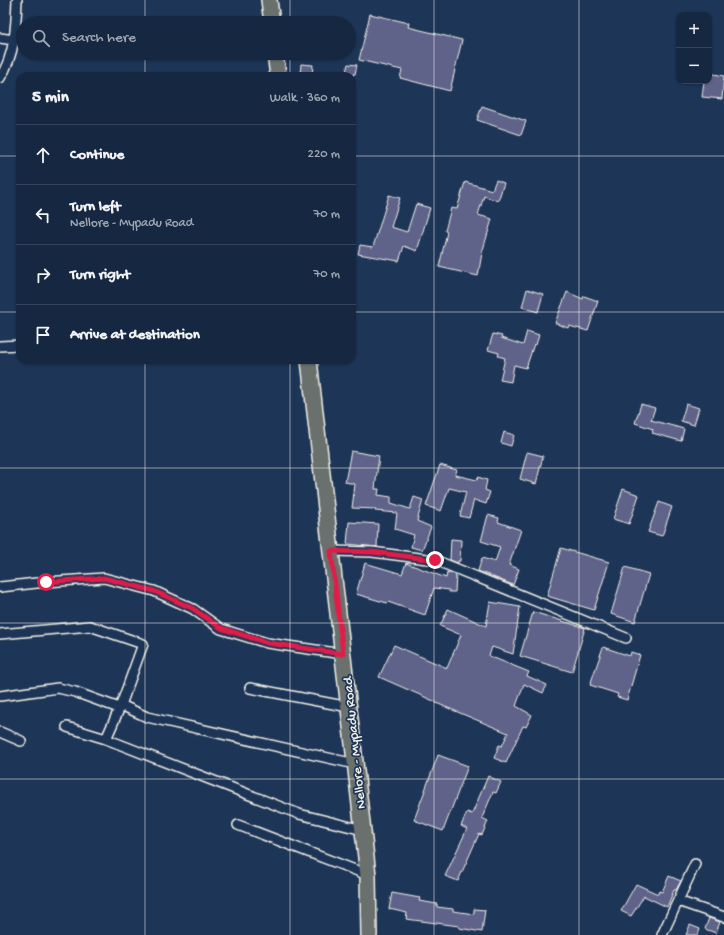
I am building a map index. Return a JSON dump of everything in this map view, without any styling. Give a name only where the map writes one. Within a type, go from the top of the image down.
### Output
[{"type":"main road","points":[[269,0],[271,16]]},
{"type":"main road","points":[[276,60],[277,72]]},
{"type":"main road","name":"Nellore - Mypadu Road","points":[[309,364],[368,874],[369,935]]},
{"type":"street","points":[[16,16],[17,0]]},
{"type":"street","points":[[0,78],[12,51],[16,26]]},
{"type":"street","points":[[0,38],[14,40]]},
{"type":"street","points":[[0,346],[16,345]]},
{"type":"street","points":[[331,551],[372,552],[435,560],[626,638]]},
{"type":"street","points":[[0,587],[104,578],[154,591],[192,608],[221,628],[268,643],[343,654]]},
{"type":"street","points":[[0,634],[90,626],[142,644],[120,706],[106,739]]},
{"type":"street","points":[[0,696],[58,688],[120,706],[148,717],[355,764]]},
{"type":"street","points":[[250,688],[349,707]]},
{"type":"street","points":[[67,726],[106,739],[299,814],[362,830]]},
{"type":"street","points":[[0,732],[21,741]]},
{"type":"street","points":[[238,825],[368,874]]},
{"type":"street","points":[[662,935],[695,864]]},
{"type":"street","points":[[678,901],[724,917]]},
{"type":"building","points":[[370,14],[409,23],[408,27],[462,40],[450,91],[400,78],[402,70],[359,60]]},
{"type":"building","points":[[301,64],[313,65],[312,72],[300,72]]},
{"type":"building","points":[[348,64],[357,65],[355,72],[346,72]]},
{"type":"building","points":[[712,74],[724,76],[722,99],[702,97],[704,84],[712,84]]},
{"type":"building","points":[[482,106],[526,121],[521,135],[477,120]]},
{"type":"building","points":[[496,180],[504,183],[498,201],[484,196],[478,215],[492,219],[482,253],[478,276],[439,267],[447,232],[445,231],[451,208],[457,209],[465,182],[492,190]]},
{"type":"building","points":[[389,195],[400,198],[391,227],[407,232],[416,204],[430,208],[417,251],[404,246],[399,261],[358,254],[360,245],[373,247]]},
{"type":"building","points":[[527,289],[543,294],[538,312],[522,307]]},
{"type":"building","points":[[567,292],[583,299],[584,296],[598,301],[588,331],[569,326],[568,328],[555,323]]},
{"type":"building","points":[[527,331],[539,335],[536,345],[534,344],[526,368],[514,365],[511,382],[500,380],[505,358],[498,356],[499,353],[488,350],[493,334],[502,336],[501,338],[523,345]]},
{"type":"building","points":[[641,404],[655,408],[651,420],[684,429],[681,441],[652,433],[653,429],[635,423]]},
{"type":"building","points":[[686,404],[699,408],[694,425],[681,421]]},
{"type":"building","points":[[504,432],[514,435],[511,446],[501,443]]},
{"type":"building","points":[[351,451],[379,456],[375,489],[379,489],[378,495],[391,497],[391,503],[410,509],[414,497],[423,500],[417,521],[431,527],[422,550],[411,547],[414,535],[395,529],[397,513],[375,511],[375,509],[352,508],[355,484],[345,482]]},
{"type":"building","points":[[527,452],[543,456],[536,484],[520,479]]},
{"type":"building","points":[[440,465],[457,470],[455,475],[477,480],[478,477],[487,480],[485,490],[490,492],[486,504],[474,500],[469,518],[460,516],[466,492],[449,488],[441,511],[426,506]]},
{"type":"building","points":[[623,489],[639,495],[629,524],[613,519]]},
{"type":"building","points":[[659,502],[672,507],[662,536],[648,532]]},
{"type":"building","points":[[488,515],[499,518],[498,522],[521,530],[509,565],[519,569],[513,585],[478,571],[482,558],[495,562],[500,547],[481,541]]},
{"type":"building","points":[[349,522],[378,524],[377,547],[347,544]]},
{"type":"building","points":[[451,539],[461,540],[460,561],[458,561],[458,563],[450,560]]},
{"type":"building","points":[[561,548],[609,562],[594,610],[547,596]]},
{"type":"building","points":[[365,563],[402,574],[406,563],[446,578],[447,573],[449,574],[449,572],[456,575],[455,592],[434,588],[425,615],[388,602],[387,603],[356,594]]},
{"type":"building","points":[[625,567],[649,574],[635,622],[611,614]]},
{"type":"building","points":[[490,602],[520,607],[513,654],[492,647],[489,656],[529,672],[527,676],[547,685],[543,693],[524,684],[516,706],[532,715],[526,727],[523,726],[506,763],[494,758],[499,745],[502,746],[508,733],[379,677],[394,645],[447,668],[461,635],[440,626],[448,609],[486,626]]},
{"type":"building","points":[[533,612],[585,628],[572,672],[520,656]]},
{"type":"building","points":[[603,647],[630,656],[631,652],[640,655],[627,700],[617,697],[618,694],[590,685]]},
{"type":"building","points":[[438,755],[468,766],[443,831],[414,820]]},
{"type":"building","points":[[488,776],[501,782],[496,793],[493,792],[482,818],[488,821],[482,835],[479,834],[458,881],[445,876],[467,829],[461,826],[467,812],[472,814]]},
{"type":"building","points":[[669,876],[681,881],[676,890],[674,890],[667,907],[644,896],[631,916],[621,911],[636,884],[658,894],[659,891],[662,892]]},
{"type":"building","points":[[392,893],[420,898],[419,901],[437,904],[437,907],[453,909],[453,911],[474,914],[474,909],[485,910],[482,932],[459,928],[459,926],[406,919],[407,913],[389,909]]},
{"type":"building","points":[[709,918],[720,922],[716,933],[705,929]]},
{"type":"building","points":[[690,925],[700,929],[698,935],[686,935]]},
{"type":"route","points":[[46,582],[104,578],[154,591],[192,608],[221,628],[268,643],[343,654],[331,551],[372,552],[435,560]]}]
